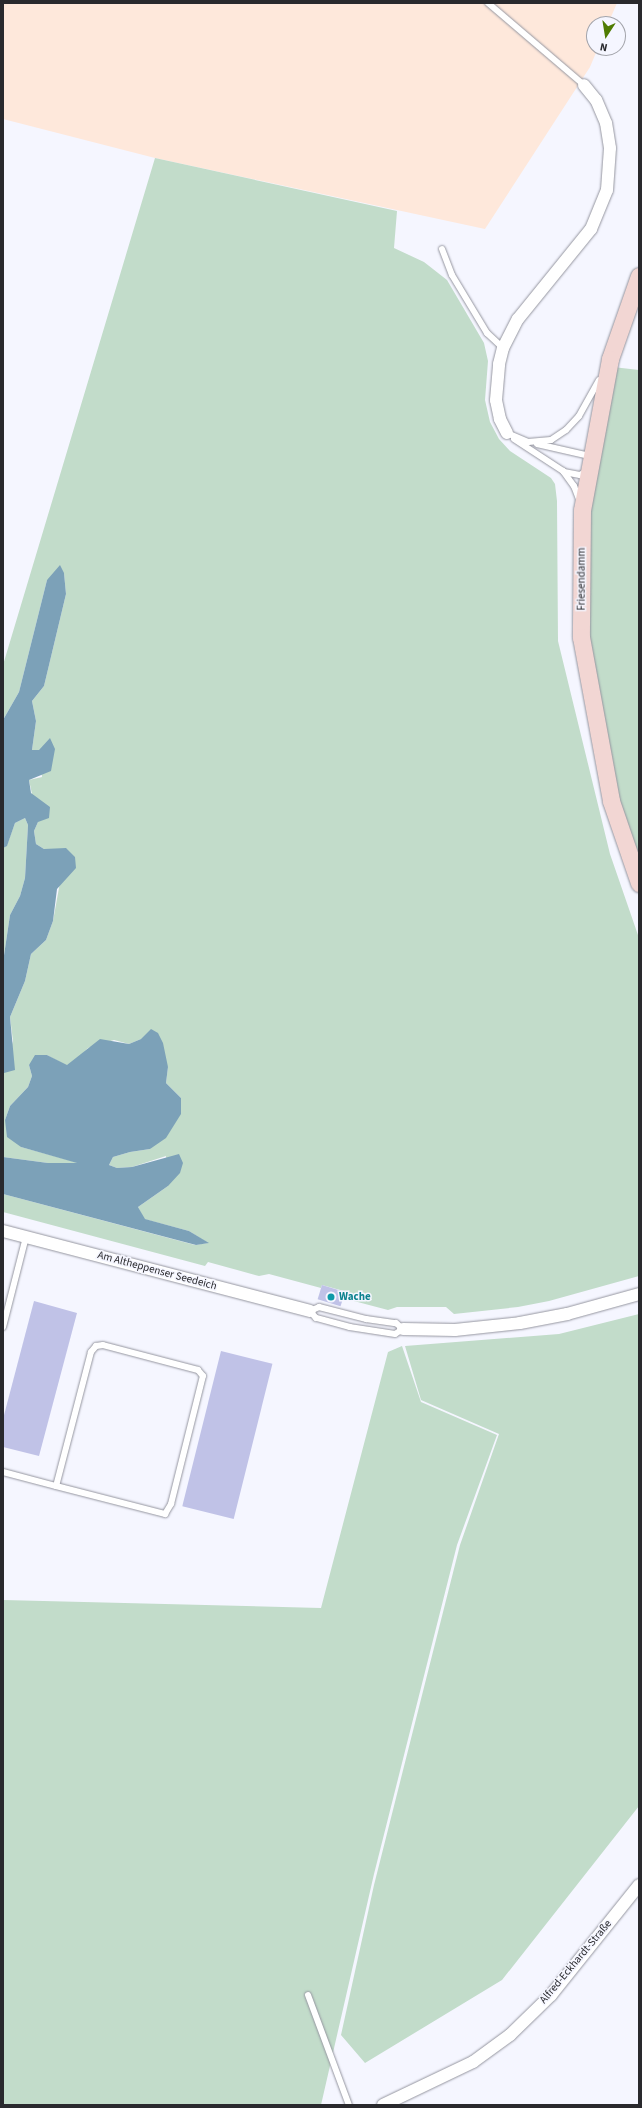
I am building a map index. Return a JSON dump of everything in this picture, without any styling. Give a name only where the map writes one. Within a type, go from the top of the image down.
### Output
[{"type":"main road","name":"Friesendamm","points":[[639,276],[610,359],[582,510],[581,637],[611,801],[639,883]]},
{"type":"street","points":[[508,433],[500,419],[496,400],[498,364],[503,348],[518,319],[591,229],[607,190],[610,148],[606,124],[596,100],[584,85]]},
{"type":"street","name":"Am Altheppenser Seedeich","points":[[3,1231],[310,1311]]},
{"type":"street","name":"Am Altheppenser Seedeich","points":[[403,1329],[438,1330],[520,1323],[567,1314],[639,1294]]},
{"type":"street","name":"Alfred-Eckhardt-Straße","points":[[383,2105],[473,2062],[510,2035],[551,1995],[639,1886]]},
{"type":"lane","points":[[488,3],[584,85]]},
{"type":"lane","points":[[442,249],[452,275],[487,333],[503,348]]},
{"type":"lane","points":[[528,442],[551,440],[566,430],[590,399],[610,359]]},
{"type":"lane","points":[[508,433],[528,442],[591,461],[580,475],[563,471],[526,449],[508,433]]},
{"type":"lane","points":[[563,471],[574,486],[582,510]]},
{"type":"lane","points":[[3,1327],[26,1238]]},
{"type":"lane","name":"Am Altheppenser Seedeich","points":[[319,1307],[366,1319],[396,1323],[403,1329],[395,1334],[357,1328],[316,1318],[310,1311],[319,1307]]},
{"type":"lane","points":[[3,1472],[56,1486],[164,1514],[171,1504],[203,1381],[198,1370],[103,1345],[96,1346],[91,1352],[56,1486]]},
{"type":"lane","points":[[308,1995],[349,2105]]},
{"type":"shaded area","points":[[3,3],[617,3],[611,16],[586,16],[586,56],[595,56],[590,67],[485,229],[155,158],[3,119]]},
{"type":"green space","points":[[155,158],[397,211],[394,248],[424,262],[447,280],[484,343],[488,361],[485,400],[490,422],[499,439],[510,451],[551,478],[555,484],[557,501],[558,641],[610,854],[639,938],[639,1276],[549,1301],[518,1307],[454,1314],[446,1307],[397,1307],[388,1310],[350,1300],[351,1293],[322,1285],[321,1288],[269,1274],[259,1276],[208,1262],[205,1266],[3,1212],[3,1194],[195,1245],[208,1243],[189,1231],[144,1219],[138,1207],[168,1186],[166,1156],[132,1167],[117,1168],[109,1165],[113,1157],[130,1152],[150,1149],[181,1098],[166,1083],[168,1067],[141,1039],[129,1044],[114,1040],[88,1048],[78,1059],[67,1066],[47,1055],[29,1065],[32,1076],[28,1087],[10,1106],[5,1120],[21,1147],[79,1163],[48,1163],[3,1157],[3,1073],[13,1041],[10,1017],[25,981],[31,954],[46,940],[53,921],[66,849],[44,849],[36,844],[34,831],[38,822],[29,780],[42,777],[39,750],[32,750],[36,721],[32,701],[44,686],[66,594],[64,573],[47,580],[19,692],[3,720],[3,665]]},
{"type":"green space","points":[[613,367],[639,370],[639,865],[618,800],[588,637],[588,510]]},
{"type":"green space","points":[[25,818],[28,825],[25,878],[20,896],[10,915],[3,962],[3,848],[7,845],[15,823]]},
{"type":"green space","points":[[639,1314],[639,1806],[502,1980],[365,2063],[341,2035],[374,1885],[460,1545],[499,1434],[421,1400],[405,1346],[559,1334]]},
{"type":"green space","points":[[402,1346],[421,1402],[497,1435],[457,1545],[374,1874],[321,2105],[3,2105],[3,1600],[321,1608],[388,1352]]},
{"type":"water","points":[[60,565],[64,573],[66,594],[44,686],[32,701],[36,721],[32,750],[39,750],[50,738],[55,749],[51,771],[29,780],[31,793],[50,807],[49,818],[38,822],[34,831],[36,844],[44,849],[66,848],[75,857],[76,868],[57,889],[53,921],[46,940],[31,954],[25,981],[10,1017],[15,1070],[4,1073],[3,962],[10,915],[20,896],[25,878],[28,825],[25,818],[15,823],[7,846],[3,848],[3,720],[19,692],[47,580]]},
{"type":"water","points":[[151,1029],[158,1033],[163,1043],[168,1067],[166,1083],[181,1098],[181,1114],[166,1138],[150,1149],[130,1152],[113,1157],[109,1165],[117,1168],[132,1167],[179,1154],[183,1163],[180,1173],[168,1186],[138,1207],[145,1219],[189,1231],[209,1243],[196,1245],[3,1194],[3,1157],[48,1163],[77,1163],[21,1147],[7,1137],[5,1120],[10,1106],[28,1087],[32,1076],[29,1065],[35,1055],[47,1055],[67,1065],[100,1039],[129,1044],[141,1039]]},
{"type":"building","name":"Wache","points":[[322,1285],[345,1292],[341,1306],[318,1299]]},
{"type":"building","points":[[34,1301],[77,1313],[39,1456],[3,1447],[3,1419]]},
{"type":"building","points":[[221,1351],[272,1364],[234,1519],[182,1506]]},
{"type":"place","name":"Wache","points":[[331,1297]]}]
